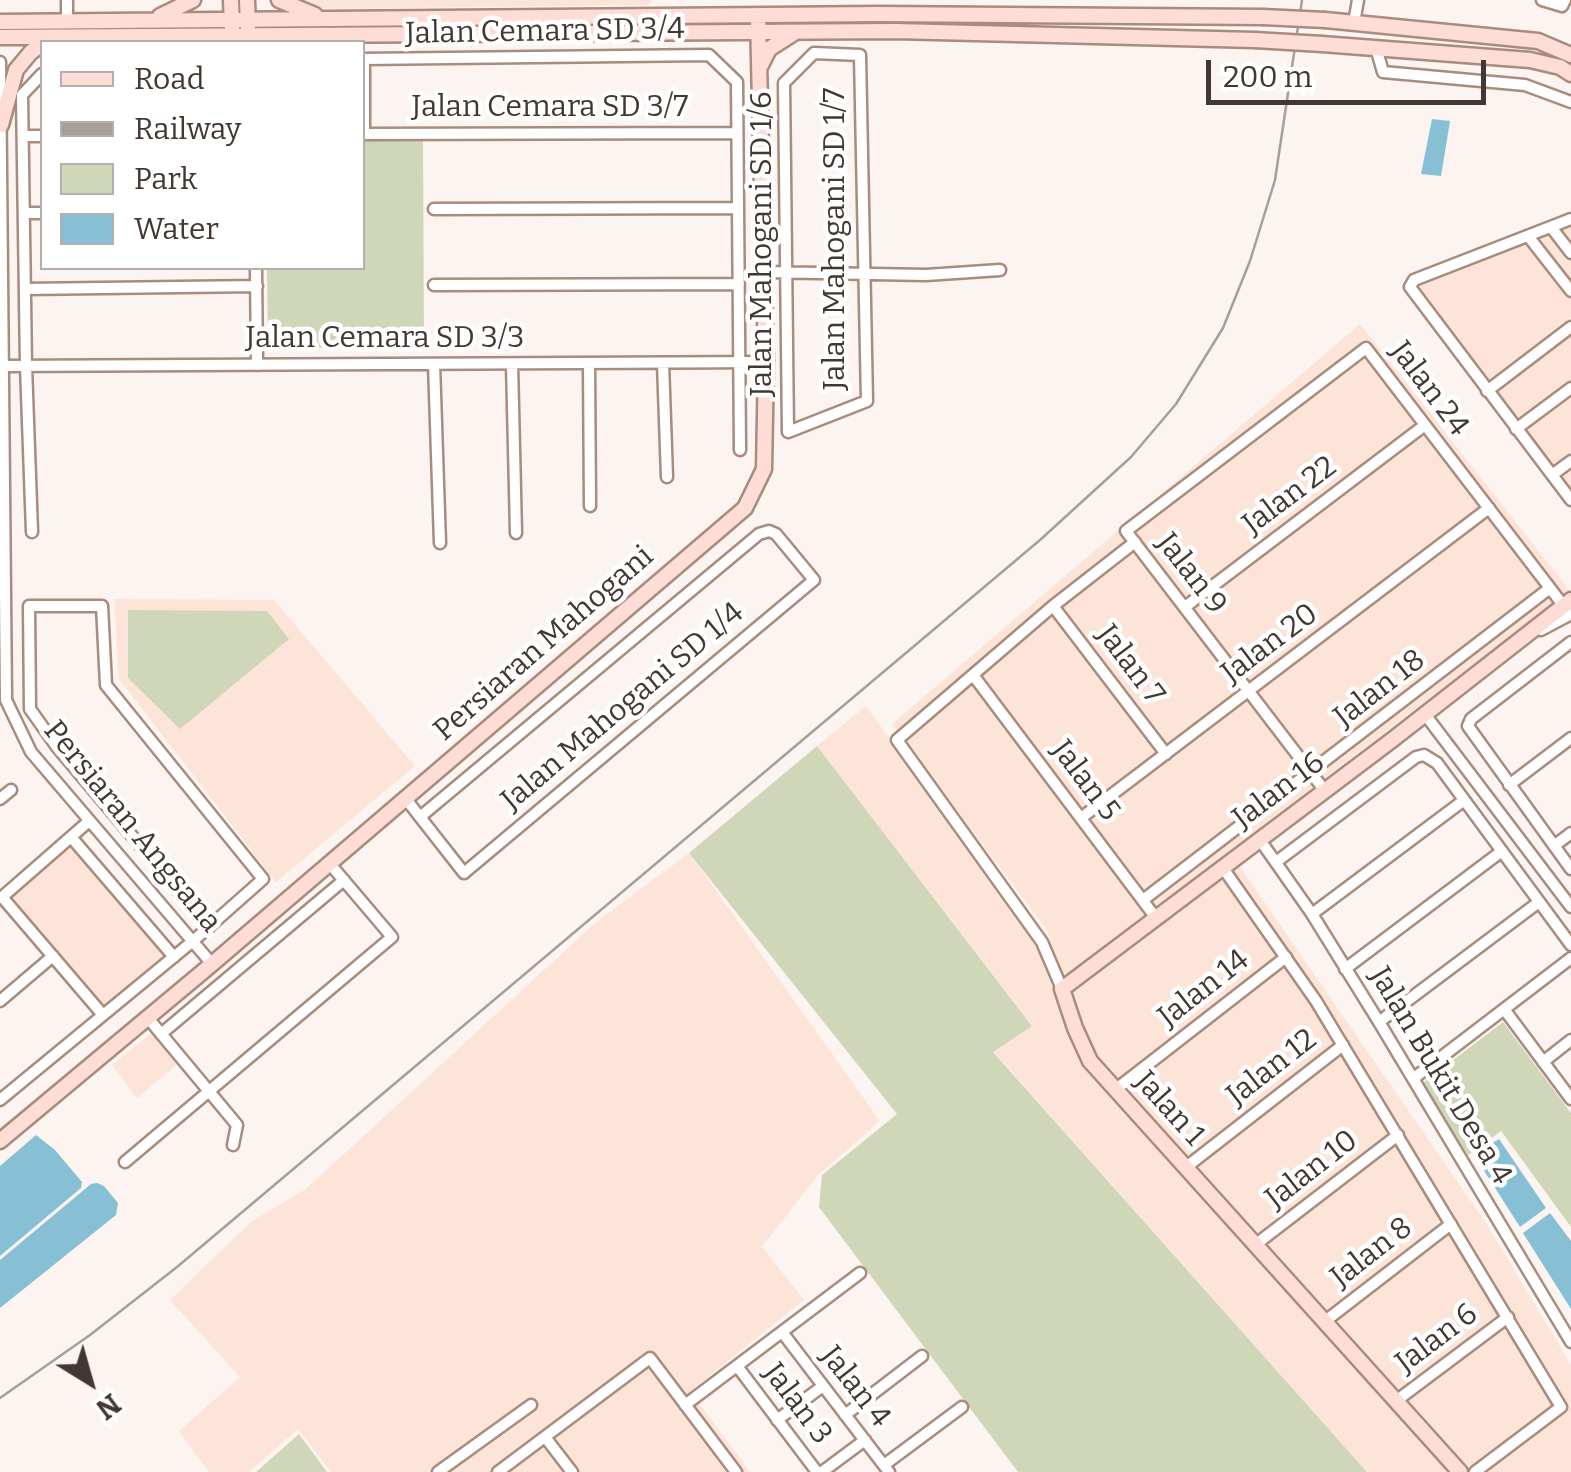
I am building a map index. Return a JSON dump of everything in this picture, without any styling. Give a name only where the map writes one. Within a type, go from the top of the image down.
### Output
[{"type":"main road","points":[[146,21],[175,12],[193,0]]},
{"type":"main road","points":[[231,0],[240,28]]},
{"type":"main road","points":[[240,28],[247,0]]},
{"type":"main road","points":[[279,0],[333,20]]},
{"type":"main road","points":[[60,40],[333,20],[878,14],[1262,17],[1571,45]]},
{"type":"main road","name":"Persiaran Mahogani","points":[[0,1141],[746,508],[764,469],[759,362],[764,272],[758,17]]},
{"type":"main road","points":[[0,22],[146,21],[240,28],[728,34],[895,31],[1255,40],[1530,60],[1560,67],[1571,74]]},
{"type":"main road","points":[[728,34],[738,38],[760,68],[770,50],[794,33]]},
{"type":"main road","points":[[0,38],[40,41]]},
{"type":"main road","points":[[1538,41],[1571,55]]},
{"type":"main road","points":[[0,124],[12,77],[40,45]]},
{"type":"main road","name":"Jalan 16","points":[[1062,989],[1568,606]]},
{"type":"main road","name":"Jalan 1","points":[[1062,989],[1084,1050],[1115,1090],[1460,1472]]},
{"type":"street","points":[[66,0],[67,22]]},
{"type":"street","points":[[1354,23],[1358,0]]},
{"type":"street","points":[[1542,0],[1562,6],[1564,0]]},
{"type":"street","points":[[1376,48],[1383,72],[1525,85],[1571,102]]},
{"type":"street","name":"Jalan Mahogani SD 1/6","points":[[788,432],[784,83],[814,53],[860,55]]},
{"type":"street","name":"Jalan Cemara SD 3/4","points":[[365,59],[709,55],[736,82],[740,450]]},
{"type":"street","name":"Jalan Mahogani SD 1/7","points":[[788,432],[867,400],[860,55]]},
{"type":"street","name":"Persiaran Angsana","points":[[0,62],[3,702],[31,752],[212,964]]},
{"type":"street","points":[[32,532],[21,366],[25,289],[22,95],[40,76]]},
{"type":"street","name":"Jalan Cemara SD 3/7","points":[[365,134],[737,132]]},
{"type":"street","points":[[23,136],[40,136]]},
{"type":"street","points":[[434,209],[738,208]]},
{"type":"street","points":[[24,213],[40,213]]},
{"type":"street","points":[[1571,219],[1414,280],[1410,287],[1571,500]]},
{"type":"street","points":[[1551,227],[1571,253]]},
{"type":"street","points":[[1528,236],[1571,291]]},
{"type":"street","points":[[256,270],[257,365]]},
{"type":"street","points":[[764,272],[926,275],[1000,270]]},
{"type":"street","points":[[434,286],[739,284]]},
{"type":"street","points":[[25,289],[256,286]]},
{"type":"street","points":[[1487,391],[1571,327]]},
{"type":"street","name":"Jalan 24","points":[[1126,531],[1366,348],[1550,588],[1568,606]]},
{"type":"street","name":"Jalan Cemara SD 3/3","points":[[3,366],[759,362]]},
{"type":"street","points":[[588,363],[590,506]]},
{"type":"street","points":[[664,363],[667,477]]},
{"type":"street","points":[[434,364],[440,543]]},
{"type":"street","points":[[512,364],[516,533]]},
{"type":"street","points":[[1516,429],[1571,388]]},
{"type":"street","name":"Jalan 22","points":[[1185,607],[1425,425]]},
{"type":"street","points":[[1552,475],[1571,461]]},
{"type":"street","name":"Jalan 20","points":[[1081,818],[1488,508]]},
{"type":"street","name":"Jalan 9","points":[[1126,531],[1325,791]]},
{"type":"street","name":"Jalan Mahogani SD 1/4","points":[[759,534],[776,534],[814,580],[464,873],[420,817],[759,534]]},
{"type":"street","points":[[973,675],[1134,542]]},
{"type":"street","name":"Jalan 18","points":[[1143,900],[1550,588]]},
{"type":"street","points":[[0,1100],[174,957],[263,879],[106,686],[102,606],[30,606],[30,709],[56,747],[208,927]]},
{"type":"street","name":"Jalan 7","points":[[1054,606],[1166,754]]},
{"type":"street","points":[[1571,642],[1471,719],[1468,726],[1571,869]]},
{"type":"street","name":"Jalan 1","points":[[973,675],[897,740],[1042,942],[1062,989]]},
{"type":"street","name":"Jalan 5","points":[[973,675],[1156,918]]},
{"type":"street","points":[[1424,713],[1571,907]]},
{"type":"street","points":[[1509,785],[1571,738]]},
{"type":"street","points":[[1276,862],[1416,757],[1424,755],[1436,763],[1571,946]]},
{"type":"street","points":[[0,799],[11,790]]},
{"type":"street","points":[[406,799],[420,817]]},
{"type":"street","points":[[1312,914],[1463,800]]},
{"type":"street","points":[[88,822],[1,898],[103,1015]]},
{"type":"street","points":[[1554,846],[1571,833]]},
{"type":"street","points":[[71,837],[174,957]]},
{"type":"street","name":"Jalan Bukit Desa 4","points":[[1260,840],[1312,914],[1414,1078],[1571,1342]]},
{"type":"street","points":[[1345,969],[1502,851]]},
{"type":"street","points":[[124,1162],[392,938],[330,864]]},
{"type":"street","name":"Jalan 14","points":[[1115,1090],[1286,956],[1223,868]]},
{"type":"street","points":[[161,1034],[344,880]]},
{"type":"street","points":[[1379,1022],[1540,902]]},
{"type":"street","points":[[0,1001],[53,956]]},
{"type":"street","points":[[1286,956],[1561,1407],[1475,1472]]},
{"type":"street","points":[[1414,1078],[1571,958]]},
{"type":"street","points":[[1504,1009],[1571,1099]]},
{"type":"street","points":[[148,1018],[238,1125],[233,1145]]},
{"type":"street","points":[[1543,1062],[1571,1040]]},
{"type":"street","name":"Jalan 12","points":[[1185,1168],[1343,1045]]},
{"type":"street","name":"Jalan 10","points":[[1255,1246],[1398,1135]]},
{"type":"street","name":"Jalan 8","points":[[1324,1322],[1451,1224]]},
{"type":"street","points":[[686,1407],[860,1272]]},
{"type":"street","name":"Jalan 6","points":[[1396,1402],[1508,1317]]},
{"type":"street","name":"Jalan 4","points":[[782,1332],[886,1468]]},
{"type":"street","points":[[845,1415],[922,1356]]},
{"type":"street","points":[[498,1472],[650,1358],[729,1470]]},
{"type":"street","name":"Jalan 3","points":[[737,1366],[819,1472]]},
{"type":"street","points":[[777,1420],[823,1386]]},
{"type":"street","points":[[438,1472],[531,1404]]},
{"type":"street","points":[[886,1468],[962,1407]]},
{"type":"street","points":[[545,1437],[572,1472]]},
{"type":"street","points":[[819,1472],[865,1440]]},
{"type":"shaded area","points":[[301,0],[652,0],[648,5],[311,9]]},
{"type":"shaded area","points":[[1571,226],[1571,496],[1413,286]]},
{"type":"shaded area","points":[[1360,324],[1570,591],[1229,851],[1486,1223],[1571,1365],[1571,1472],[1469,1472],[1086,1045],[1047,930],[892,724]]},
{"type":"shaded area","points":[[114,599],[274,600],[415,766],[276,882],[119,679]]},
{"type":"shaded area","points":[[866,706],[1034,940],[1079,1059],[1448,1472],[1367,1472],[993,1051],[1032,1025],[817,746]]},
{"type":"shaded area","points":[[71,831],[178,958],[102,1021],[0,897]]},
{"type":"shaded area","points":[[689,853],[880,1121],[817,1176],[762,1247],[804,1300],[690,1391],[750,1472],[331,1472],[298,1429],[249,1472],[209,1472],[179,1431],[240,1377],[170,1300],[251,1222],[306,1189],[595,923]]},
{"type":"shaded area","points":[[154,1031],[180,1062],[137,1098],[112,1065]]},
{"type":"green space","points":[[423,138],[424,347],[268,348],[267,270],[365,270],[365,139]]},
{"type":"green space","points":[[128,610],[267,611],[289,639],[180,729],[128,678]]},
{"type":"green space","points":[[817,746],[1032,1026],[993,1052],[1367,1472],[1018,1472],[819,1207],[822,1175],[897,1114],[689,853]]},
{"type":"green space","points":[[1503,1022],[1571,1113],[1571,1227],[1501,1131],[1468,1155],[1423,1083]]},
{"type":"green space","points":[[299,1434],[327,1472],[256,1472]]},
{"type":"water","points":[[1432,119],[1450,121],[1441,176],[1421,174]]},
{"type":"water","points":[[36,1135],[55,1150],[82,1182],[81,1188],[0,1256],[0,1166]]},
{"type":"water","points":[[1499,1139],[1546,1208],[1520,1227],[1474,1155]]},
{"type":"water","points":[[97,1183],[118,1203],[116,1215],[0,1308],[0,1260]]},
{"type":"water","points":[[1550,1213],[1571,1241],[1571,1309],[1523,1233]]},
{"type":"railway","points":[[0,1398],[177,1267],[1040,540],[1131,457],[1176,404],[1223,328],[1250,261],[1275,180],[1302,0]]}]
